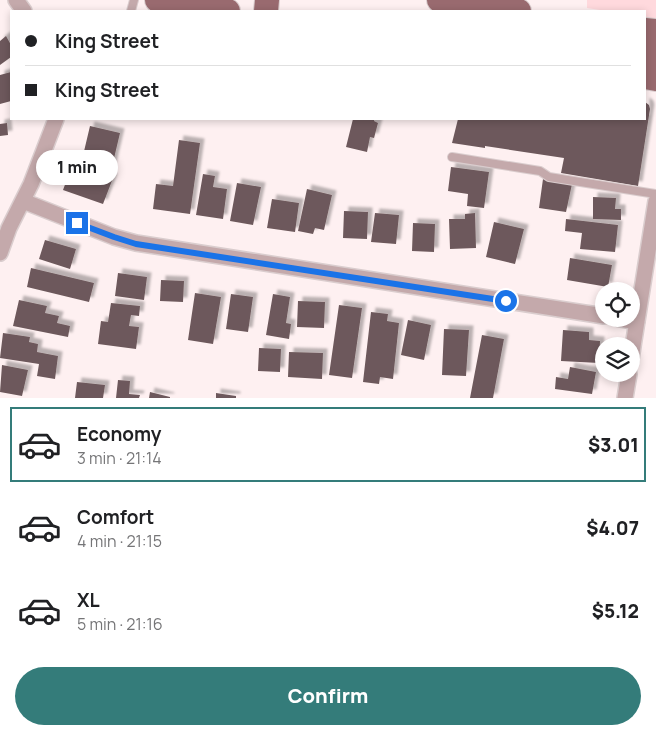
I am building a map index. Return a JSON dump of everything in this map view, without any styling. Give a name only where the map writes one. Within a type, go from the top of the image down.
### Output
[{"type":"main road","points":[[157,0],[222,10]]},
{"type":"main road","points":[[439,0],[514,10]]},
{"type":"street","points":[[0,253],[8,228],[23,201],[56,120]]},
{"type":"street","points":[[23,201],[136,244],[595,315]]},
{"type":"street","points":[[640,303],[656,201]]},
{"type":"street","points":[[625,398],[628,382]]},
{"type":"lane","points":[[452,157],[540,171],[549,177],[656,194]]},
{"type":"shaded area","points":[[587,0],[656,0],[656,19],[646,17],[646,10],[600,10],[587,8]]},
{"type":"building","points":[[6,36],[10,43],[10,58],[0,65],[0,41]]},
{"type":"building","points":[[10,72],[10,101],[0,104],[0,75]]},
{"type":"building","points":[[646,103],[650,109],[638,186],[561,173],[564,158],[452,143],[458,120],[646,120]]},
{"type":"building","points":[[353,120],[374,120],[378,123],[374,138],[370,137],[367,152],[346,147]]},
{"type":"building","points":[[7,123],[8,135],[0,136],[0,124]]},
{"type":"building","points":[[90,126],[120,133],[111,171],[81,164]]},
{"type":"building","points":[[179,140],[200,143],[190,214],[153,209],[156,184],[173,186]]},
{"type":"building","points":[[73,163],[113,178],[103,204],[63,190]]},
{"type":"building","points":[[451,167],[489,172],[484,208],[467,206],[468,194],[448,191]]},
{"type":"building","points":[[203,174],[215,176],[213,187],[227,189],[223,219],[196,215]]},
{"type":"building","points":[[543,179],[572,184],[566,212],[539,208]]},
{"type":"building","points":[[237,183],[261,187],[253,225],[230,221]]},
{"type":"building","points":[[307,189],[332,195],[324,230],[315,228],[313,234],[298,231]]},
{"type":"building","points":[[593,197],[616,198],[615,209],[621,209],[621,220],[593,219]]},
{"type":"building","points":[[272,199],[299,203],[295,232],[267,228]]},
{"type":"building","points":[[344,211],[368,212],[367,239],[343,238]]},
{"type":"building","points":[[375,213],[399,215],[396,244],[371,242]]},
{"type":"building","points":[[475,213],[476,248],[450,249],[449,219],[465,219],[465,214]]},
{"type":"building","points":[[566,219],[618,225],[615,252],[580,249],[582,233],[565,231]]},
{"type":"building","points":[[494,222],[524,229],[515,264],[486,257]]},
{"type":"building","points":[[413,223],[435,224],[434,252],[412,251]]},
{"type":"building","points":[[45,240],[76,249],[70,269],[39,259]]},
{"type":"building","points":[[570,258],[612,265],[609,282],[595,282],[595,285],[567,280]]},
{"type":"building","points":[[31,268],[94,283],[89,302],[27,287]]},
{"type":"building","points":[[118,273],[147,277],[144,300],[115,296]]},
{"type":"building","points":[[161,280],[184,281],[183,302],[160,301]]},
{"type":"building","points":[[195,293],[221,297],[213,344],[188,340]]},
{"type":"building","points":[[231,294],[253,297],[248,332],[226,329]]},
{"type":"building","points":[[273,294],[290,297],[286,323],[291,324],[289,339],[266,335]]},
{"type":"building","points":[[19,300],[47,306],[45,313],[59,316],[57,323],[70,326],[68,337],[13,326]]},
{"type":"building","points":[[298,301],[325,302],[324,328],[297,327]]},
{"type":"building","points":[[111,303],[140,306],[139,316],[131,315],[129,326],[139,327],[136,349],[98,344],[101,321],[108,322]]},
{"type":"building","points":[[339,305],[362,308],[352,378],[329,375]]},
{"type":"building","points":[[371,312],[388,314],[387,321],[399,323],[393,379],[380,377],[379,384],[363,382]]},
{"type":"building","points":[[408,320],[431,325],[424,360],[401,355]]},
{"type":"building","points":[[444,329],[469,330],[466,376],[442,375]]},
{"type":"building","points":[[563,330],[589,332],[589,340],[595,341],[595,363],[561,361]]},
{"type":"building","points":[[3,333],[30,337],[29,342],[38,344],[37,352],[58,356],[55,379],[37,376],[39,364],[0,358]]},
{"type":"building","points":[[482,335],[504,339],[493,398],[470,398]]},
{"type":"building","points":[[259,348],[281,349],[280,372],[258,371]]},
{"type":"building","points":[[289,352],[323,353],[322,379],[288,377]]},
{"type":"building","points":[[2,365],[28,370],[22,396],[0,392]]},
{"type":"building","points":[[570,367],[595,372],[592,394],[555,389],[556,377],[568,379]]},
{"type":"building","points":[[118,380],[130,381],[129,394],[140,395],[139,398],[116,398]]},
{"type":"building","points":[[77,382],[105,385],[103,398],[75,398]]},
{"type":"building","points":[[150,392],[170,397],[170,398],[149,398]]},
{"type":"building","points":[[216,393],[236,396],[236,398],[216,398]]},
{"type":"route","points":[[77,223],[136,244],[506,301]]}]
